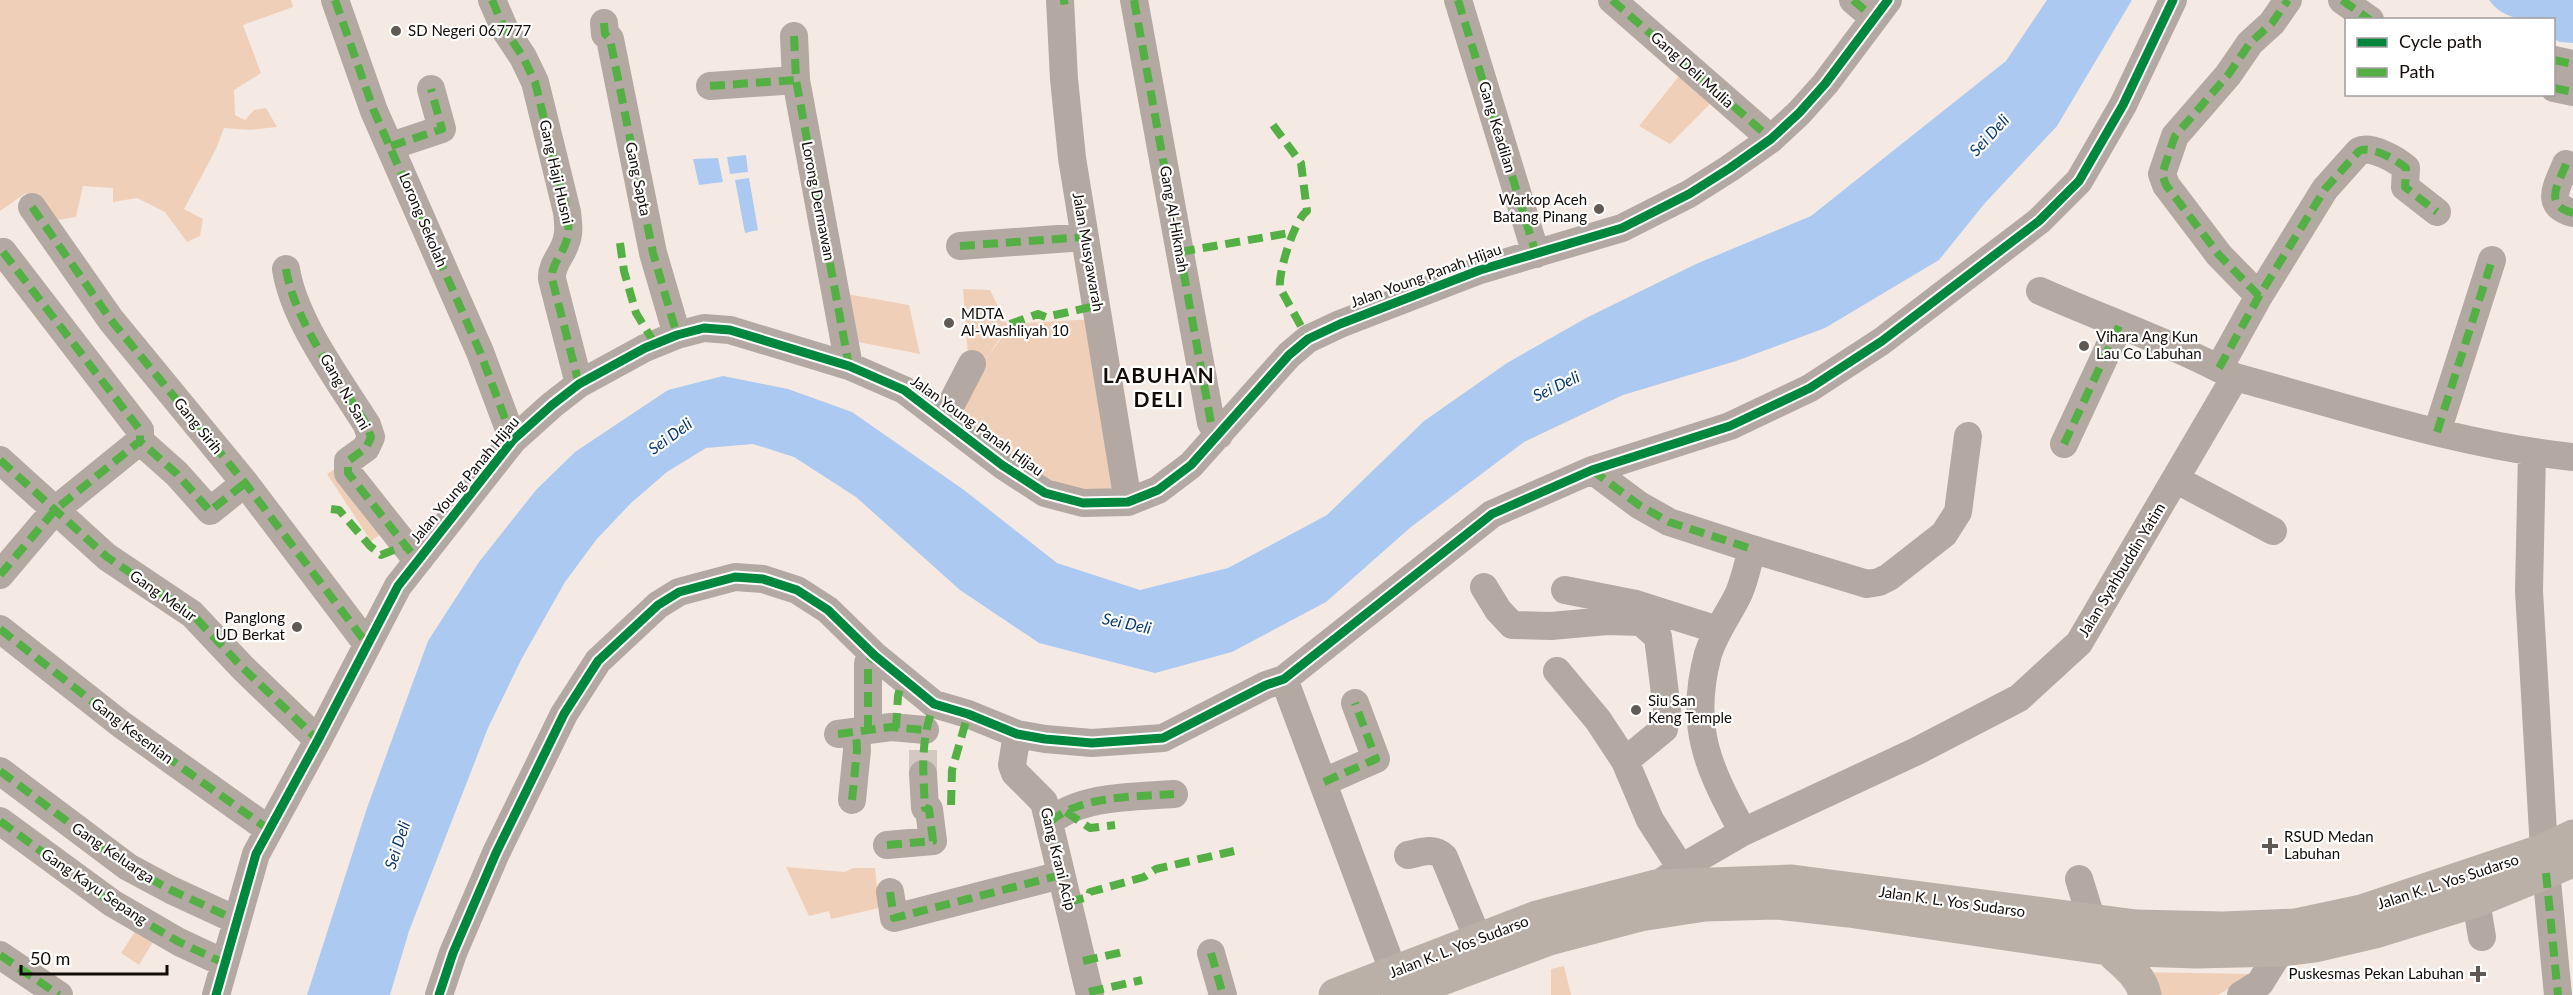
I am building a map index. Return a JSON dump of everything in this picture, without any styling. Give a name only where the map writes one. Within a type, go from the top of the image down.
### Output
[{"type":"highway","name":"Jalan K. L. Yos Sudarso","points":[[2289,938],[2315,946],[2375,932],[2476,901],[2554,861],[2573,836]]},
{"type":"highway","name":"Jalan K. L. Yos Sudarso","points":[[1399,989],[1478,939],[1537,917],[1669,877],[1792,881],[2196,952],[2289,938],[2362,910],[2554,861]]},
{"type":"highway","name":"Jalan K. L. Yos Sudarso","points":[[1335,995],[1399,989],[1549,939],[1640,915],[1705,905],[1776,903],[1908,919],[2100,935]]},
{"type":"highway","points":[[2100,935],[2129,968],[2144,989],[2145,995]]},
{"type":"street","name":"Lorong Sekolah","points":[[335,0],[374,111],[480,352],[513,440]]},
{"type":"street","name":"Gang Haji Husni","points":[[492,0],[505,30],[523,57],[535,82],[567,212],[569,231],[566,244],[551,271],[579,384]]},
{"type":"street","points":[[1060,0],[1068,0]]},
{"type":"street","name":"Jalan Musyawarah","points":[[1060,0],[1068,119],[1128,502]]},
{"type":"street","name":"Gang Al-Hikmah","points":[[1134,0],[1211,423],[1219,435]]},
{"type":"street","name":"Gang Keadilan","points":[[1458,0],[1536,254]]},
{"type":"street","name":"Gang Deli Mulia","points":[[1612,0],[1771,139]]},
{"type":"street","points":[[926,740],[968,714],[1017,734],[1092,743],[1163,738],[1266,685],[1284,680],[1492,514],[1592,470],[1730,426],[1810,388],[1882,341],[2038,221],[2079,181],[2124,105],[2173,0]]},
{"type":"street","points":[[2259,296],[2219,255],[2166,185],[2162,174],[2175,136],[2228,75],[2250,44],[2272,23],[2288,0]]},
{"type":"street","points":[[2342,0],[2367,18]]},
{"type":"street","name":"Jalan Young Panah Hijau","points":[[216,995],[256,854],[398,586],[513,440],[579,384],[645,348],[677,334],[704,328],[730,330],[849,366],[904,390],[1002,465],[1045,493],[1083,503],[1128,502],[1158,490],[1175,478],[1219,435],[1289,356],[1308,339],[1340,324],[1449,282],[1622,228],[1689,194],[1771,139],[1799,113],[1825,84],[1872,6]]},
{"type":"street","name":"Gang Sapta","points":[[604,23],[605,34],[610,39],[653,253],[677,334]]},
{"type":"street","name":"Lorong Dermawan","points":[[794,36],[796,80],[849,366]]},
{"type":"street","points":[[2555,60],[2573,64]]},
{"type":"street","points":[[711,86],[796,80]]},
{"type":"street","points":[[2555,88],[2573,92]]},
{"type":"street","points":[[391,146],[442,129],[431,89]]},
{"type":"street","name":"Jalan Syahbuddin Yatim","points":[[1669,877],[1743,832],[1917,751],[2019,698],[2079,643],[2176,480],[2227,372],[2259,296],[2325,189],[2365,148],[2406,168],[2405,188],[2437,212]]},
{"type":"street","points":[[2566,164],[2554,193],[2556,204],[2561,210],[2573,213]]},
{"type":"street","name":"Gang Sirih","points":[[32,207],[111,320],[245,483],[367,644]]},
{"type":"street","points":[[960,246],[1085,237]]},
{"type":"street","points":[[3,252],[140,430],[140,441],[177,474],[210,511],[245,483]]},
{"type":"street","points":[[2437,432],[2492,260]]},
{"type":"street","name":"Gang N. Sani","points":[[286,269],[289,290],[298,311],[367,425],[371,437],[366,448],[348,461],[348,473],[417,560]]},
{"type":"street","points":[[2040,291],[2119,326],[2157,338],[2227,372],[2437,432],[2532,453],[2573,457]]},
{"type":"street","points":[[2064,444],[2119,326]]},
{"type":"street","points":[[943,420],[972,363]]},
{"type":"street","points":[[1592,470],[1639,505],[1669,522],[1867,584],[1889,577],[1944,534],[1958,512],[1968,436]]},
{"type":"street","points":[[0,575],[55,510],[140,441]]},
{"type":"street","points":[[2532,453],[2529,591],[2554,861],[2558,995]]},
{"type":"street","name":"Gang Melur","points":[[0,460],[107,557],[192,614],[243,668],[318,740]]},
{"type":"street","points":[[2176,480],[2273,531]]},
{"type":"street","points":[[1743,832],[1716,781],[1703,748],[1699,721],[1708,654],[1739,592],[1752,549]]},
{"type":"street","points":[[439,995],[453,953],[496,854],[564,714],[598,661],[658,605],[679,592],[735,577],[763,579],[797,590],[828,610],[874,655],[926,740],[925,808],[929,809],[933,841],[887,845]]},
{"type":"street","points":[[1484,587],[1498,610],[1512,625],[1551,626],[1607,621],[1641,622],[1658,637],[1666,700],[1664,729],[1625,761]]},
{"type":"street","points":[[1565,590],[1636,604],[1718,630]]},
{"type":"street","name":"Gang Kesenian","points":[[0,629],[123,725],[268,829]]},
{"type":"street","points":[[852,800],[857,750],[854,732],[868,663],[874,655]]},
{"type":"street","points":[[1557,671],[1598,720],[1625,761],[1650,820],[1669,877],[1640,915]]},
{"type":"street","points":[[1284,680],[1324,782],[1399,989]]},
{"type":"street","points":[[1324,782],[1376,759],[1356,703]]},
{"type":"street","points":[[854,732],[891,727],[926,740]]},
{"type":"street","name":"Gang Krani Acip","points":[[1017,734],[1012,765],[1016,773],[1044,802],[1089,995]]},
{"type":"street","name":"Gang Keluarga","points":[[0,771],[128,867],[236,920]]},
{"type":"street","points":[[1050,822],[1059,815],[1084,804],[1174,794]]},
{"type":"street","name":"Gang Kayu Sepang","points":[[0,821],[112,903],[179,942],[224,963]]},
{"type":"street","points":[[1408,855],[1430,850],[1438,851],[1444,857],[1478,939]]},
{"type":"street","points":[[890,892],[894,918],[1062,875]]},
{"type":"street","points":[[2079,879],[2100,935]]},
{"type":"street","points":[[2476,901],[2482,937]]},
{"type":"street","points":[[2241,995],[2260,983],[2289,938]]},
{"type":"street","points":[[1211,953],[1223,995]]},
{"type":"street","points":[[0,955],[59,995]]},
{"type":"shaded area","points":[[0,0],[291,0],[293,7],[243,25],[261,73],[234,90],[235,115],[245,120],[254,110],[266,108],[277,127],[250,130],[224,128],[216,149],[184,209],[203,219],[200,236],[187,242],[165,212],[137,198],[113,202],[113,188],[83,186],[76,217],[46,222],[26,193],[0,211]]},
{"type":"shaded area","points":[[1683,71],[1716,98],[1670,144],[1639,126]]},
{"type":"shaded area","points":[[963,289],[990,290],[1008,326],[985,361],[1009,327],[1025,323],[1095,319],[1121,492],[1090,492],[1044,481],[953,416],[968,356]]},
{"type":"shaded area","points":[[847,294],[909,305],[920,354],[853,341]]},
{"type":"shaded area","points":[[338,467],[385,531],[371,541],[327,474]]},
{"type":"shaded area","points":[[786,867],[845,872],[853,868],[875,868],[879,908],[831,919],[829,911],[809,916]]},
{"type":"shaded area","points":[[138,927],[153,942],[139,965],[121,953]]},
{"type":"shaded area","points":[[1564,966],[1571,995],[1551,995],[1551,969]]},
{"type":"shaded area","points":[[2141,972],[2253,974],[2218,995],[2152,995]]},
{"type":"water","name":"Sei Deli","points":[[2047,0],[2132,0],[2057,126],[1985,203],[1939,260],[1825,328],[1736,361],[1623,395],[1524,442],[1411,527],[1326,602],[1232,652],[1155,673],[1039,643],[960,590],[856,497],[794,457],[753,444],[706,448],[667,472],[631,503],[596,540],[565,582],[522,658],[488,728],[409,931],[390,995],[307,995],[367,808],[428,641],[479,562],[536,490],[575,452],[668,390],[723,376],[788,389],[852,412],[964,490],[1057,563],[1140,590],[1228,568],[1327,515],[1424,421],[1507,363],[1588,317],[1696,264],[1811,216],[2006,61]]},
{"type":"water","points":[[2489,0],[2573,0],[2573,43],[2555,40],[2555,18],[2518,18],[2495,7]]},
{"type":"water","points":[[746,155],[748,172],[730,174],[727,157]]},
{"type":"water","points":[[718,158],[723,182],[699,185],[693,159]]},
{"type":"water","points":[[749,178],[758,230],[745,233],[735,180]]},
{"type":"tunnel","points":[[923,750],[923,774]]},
{"type":"marked path","points":[[335,0],[374,111],[480,352],[513,440]]},
{"type":"marked path","points":[[492,0],[505,30],[523,57],[535,82],[567,212],[567,238],[553,269],[552,279],[579,384]]},
{"type":"marked path","points":[[1060,1],[1068,0]]},
{"type":"marked path","points":[[1134,0],[1211,423],[1219,435]]},
{"type":"marked path","points":[[1458,0],[1536,254]]},
{"type":"marked path","points":[[1612,0],[1771,139]]},
{"type":"marked path","points":[[1853,0],[1874,18]]},
{"type":"marked path","points":[[2259,296],[2219,255],[2166,185],[2162,174],[2175,136],[2228,75],[2250,43],[2272,23],[2288,0]]},
{"type":"marked path","points":[[2342,0],[2367,18]]},
{"type":"marked path","points":[[604,23],[605,34],[610,39],[653,253],[677,335]]},
{"type":"marked path","points":[[794,36],[796,80],[849,366]]},
{"type":"marked path","points":[[2555,60],[2573,64]]},
{"type":"marked path","points":[[710,86],[796,80]]},
{"type":"marked path","points":[[2555,88],[2573,92]]},
{"type":"marked path","points":[[391,146],[442,129],[431,89]]},
{"type":"marked path","points":[[1273,125],[1301,163],[1307,211],[1297,225],[1288,247],[1280,288],[1308,339]]},
{"type":"marked path","points":[[2219,368],[2259,296],[2325,189],[2359,151],[2377,152],[2406,168],[2405,187],[2437,212]]},
{"type":"marked path","points":[[2566,164],[2555,193],[2555,200],[2558,205],[2573,213]]},
{"type":"marked path","points":[[32,207],[111,320],[245,483],[367,644]]},
{"type":"marked path","points":[[1180,252],[1295,232]]},
{"type":"marked path","points":[[960,246],[1085,237]]},
{"type":"marked path","points":[[620,243],[624,271],[636,313],[655,344]]},
{"type":"marked path","points":[[3,252],[140,430],[140,441]]},
{"type":"marked path","points":[[2437,432],[2492,260]]},
{"type":"marked path","points":[[286,269],[298,309],[308,329],[331,370],[367,425],[371,437],[366,448],[348,461],[348,473],[417,560]]},
{"type":"marked path","points":[[1010,324],[1038,314],[1046,317],[1097,305]]},
{"type":"marked path","points":[[2064,444],[2119,326]]},
{"type":"marked path","points":[[0,575],[55,510],[140,441],[177,474],[210,511],[245,483]]},
{"type":"marked path","points":[[0,460],[107,557],[192,614],[243,668],[318,740]]},
{"type":"marked path","points":[[1592,470],[1639,505],[1669,522],[1752,549]]},
{"type":"marked path","points":[[331,509],[339,510],[370,546],[381,555],[404,546]]},
{"type":"marked path","points":[[0,629],[122,725],[268,829]]},
{"type":"marked path","points":[[868,730],[868,663],[874,655]]},
{"type":"marked path","points":[[896,728],[898,696],[902,680]]},
{"type":"marked path","points":[[1324,782],[1376,759],[1355,703]]},
{"type":"marked path","points":[[887,845],[933,841],[929,809],[925,808],[923,768],[926,731],[934,704]]},
{"type":"marked path","points":[[951,805],[952,770],[968,714]]},
{"type":"marked path","points":[[838,734],[891,727],[925,730]]},
{"type":"marked path","points":[[852,800],[857,750],[856,732]]},
{"type":"marked path","points":[[0,771],[128,867],[236,920]]},
{"type":"marked path","points":[[1050,822],[1063,813],[1092,802],[1174,794]]},
{"type":"marked path","points":[[1066,812],[1090,828],[1115,825]]},
{"type":"marked path","points":[[0,821],[112,903],[179,942],[224,963]]},
{"type":"marked path","points":[[1069,902],[1088,897],[1090,892],[1144,877],[1156,869],[1234,851]]},
{"type":"marked path","points":[[2546,873],[2558,995]]},
{"type":"marked path","points":[[890,892],[894,918],[1061,875]]},
{"type":"marked path","points":[[1083,961],[1123,952]]},
{"type":"marked path","points":[[1211,953],[1223,995]]},
{"type":"marked path","points":[[0,955],[59,995]]},
{"type":"marked path","points":[[1089,992],[1142,980]]},
{"type":"cycle path","points":[[216,995],[256,854],[398,586],[513,440],[579,384],[645,348],[677,335],[704,328],[730,330],[849,366],[904,390],[1002,465],[1045,493],[1083,503],[1128,502],[1158,490],[1191,465],[1289,355],[1308,339],[1340,324],[1480,270],[1622,228],[1689,194],[1730,168],[1771,139],[1799,113],[1825,84],[1888,0]]},
{"type":"cycle path","points":[[439,995],[453,953],[496,853],[564,714],[598,661],[658,605],[679,592],[735,577],[763,579],[797,590],[828,610],[874,655],[934,704],[968,714],[1017,734],[1092,743],[1163,738],[1266,685],[1284,679],[1492,514],[1592,470],[1730,426],[1810,388],[1882,341],[2039,221],[2079,181],[2123,105],[2173,0]]},
{"type":"place","name":"SD Negeri 067777","points":[[396,31]]},
{"type":"place","name":"Warkop Aceh Batang Pinang","points":[[1599,209]]},
{"type":"place","name":"MDTA Al-Washliyah 10","points":[[949,323]]},
{"type":"place","name":"Vihara Ang Kun Lau Co Labuhan","points":[[2084,346]]},
{"type":"place","name":"Panglong UD Berkat","points":[[297,627]]},
{"type":"place","name":"Siu San Keng Temple","points":[[1636,710]]},
{"type":"place","name":"RSUD Medan Labuhan","points":[[2270,846]]},
{"type":"place","name":"Puskesmas Pekan Labuhan","points":[[2478,974]]},
{"type":"district","name":"LABUHAN DELI","points":[[1159,388]]}]
